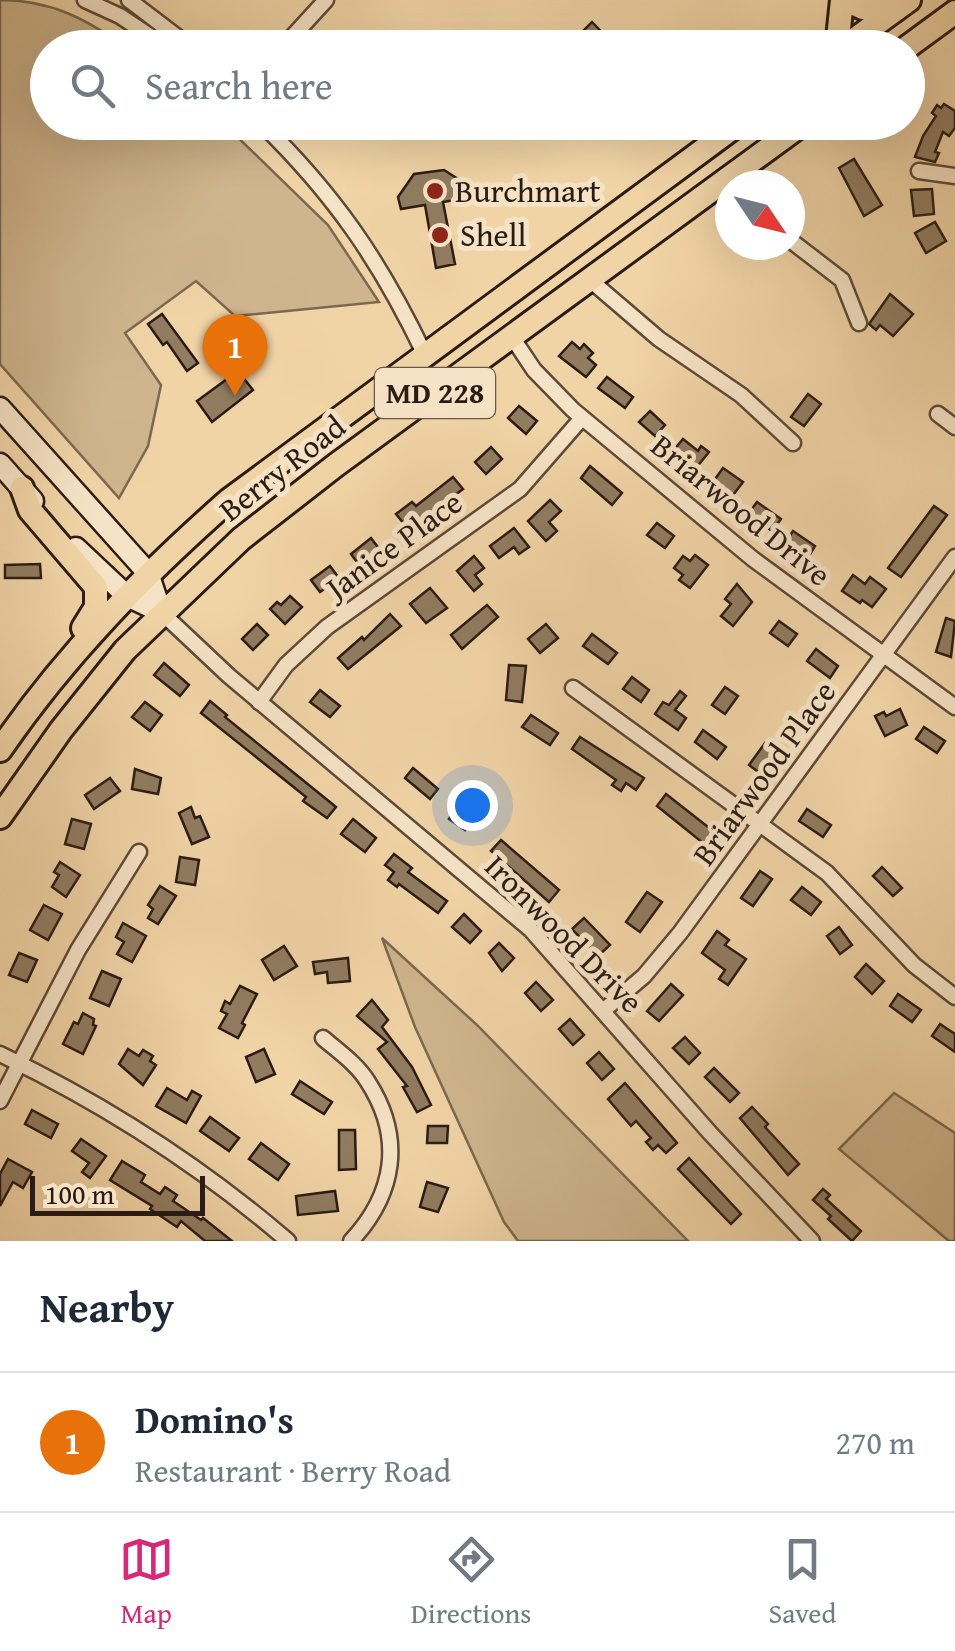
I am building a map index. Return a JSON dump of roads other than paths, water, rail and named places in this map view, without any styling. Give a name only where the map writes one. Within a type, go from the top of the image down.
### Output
[{"type":"highway","points":[[842,30],[844,0],[862,8],[902,5]]},
{"type":"highway","points":[[866,30],[902,5]]},
{"type":"highway","points":[[925,34],[955,12]]},
{"type":"highway","name":"Berry Road","points":[[0,750],[48,683],[148,573],[229,500],[716,140]]},
{"type":"highway","name":"Berry Road","points":[[749,170],[784,140]]},
{"type":"highway","points":[[512,338],[504,318],[512,302],[575,256],[653,187]]},
{"type":"highway","name":"Berry Road","points":[[0,817],[92,688],[161,612],[241,539],[590,280],[715,197]]},
{"type":"highway","points":[[22,488],[30,510],[93,580],[97,593],[92,616],[48,668],[48,683]]},
{"type":"main road","points":[[0,408],[148,573],[161,612]]},
{"type":"main road","points":[[0,464],[92,566],[127,596],[161,612]]},
{"type":"street","points":[[84,0],[141,30]]},
{"type":"street","points":[[128,0],[168,30]]},
{"type":"street","points":[[298,30],[326,0]]},
{"type":"street","points":[[278,140],[346,216],[426,354]]},
{"type":"street","points":[[919,171],[955,176]]},
{"type":"street","points":[[805,252],[842,280],[858,323]]},
{"type":"street","points":[[590,280],[659,339],[741,396],[793,443]]},
{"type":"street","name":"Briarwood Drive","points":[[512,338],[534,370],[582,418],[753,558],[955,707]]},
{"type":"street","points":[[938,414],[955,427]]},
{"type":"street","name":"Janice Place","points":[[260,702],[286,666],[327,627],[520,489],[582,418]]},
{"type":"street","name":"Briarwood Place","points":[[604,1010],[626,994],[660,958],[762,825],[955,557]]},
{"type":"street","name":"Ironwood Drive","points":[[161,612],[260,702],[488,892],[548,948],[710,1134],[812,1241]]},
{"type":"street","points":[[572,688],[835,880],[914,964],[955,997]]},
{"type":"street","points":[[0,1101],[87,934],[139,852]]},
{"type":"street","points":[[323,1038],[368,1082],[383,1110],[390,1142],[389,1174],[381,1200],[352,1241]]},
{"type":"street","points":[[0,1054],[211,1180],[288,1241]]},
{"type":"place","name":"Burchmart","points":[[435,191]]},
{"type":"place","name":"Shell","points":[[440,235]]},
{"type":"place","name":"Domino's","points":[[235,396]]}]
